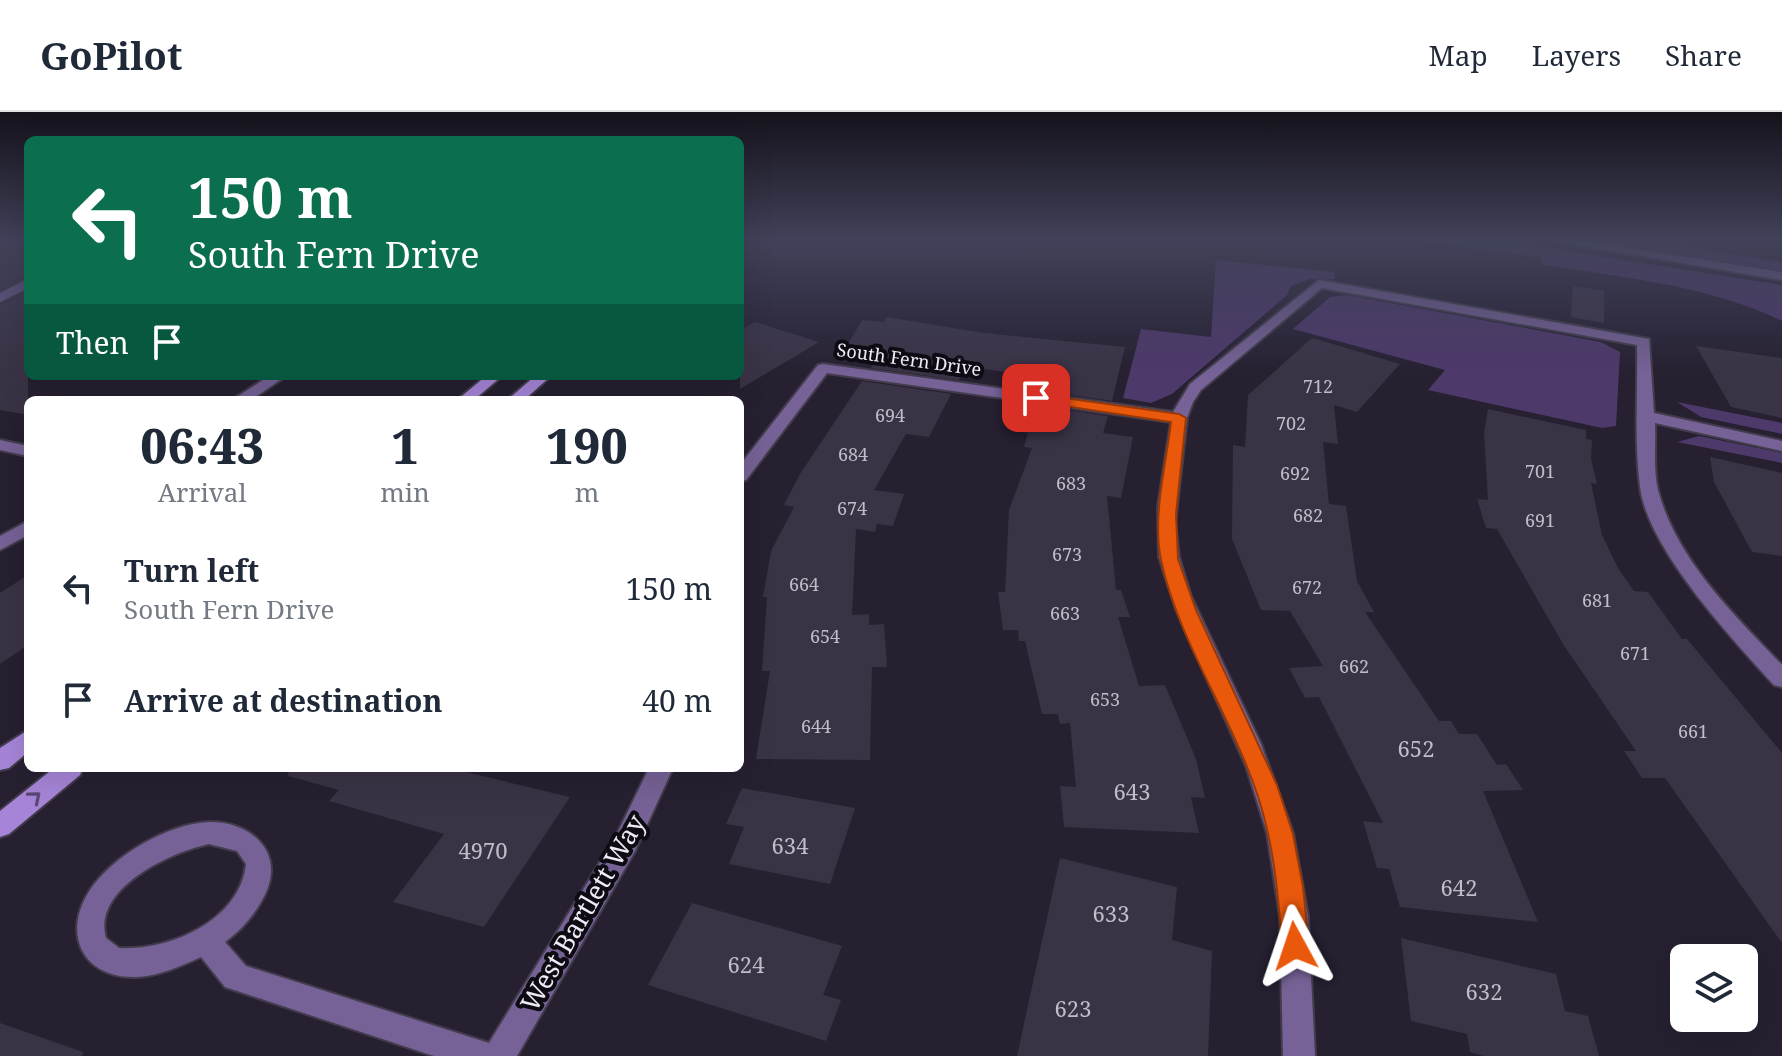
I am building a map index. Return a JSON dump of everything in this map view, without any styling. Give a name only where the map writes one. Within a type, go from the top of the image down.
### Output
[{"type":"main road","points":[[470,396],[490,380]]},
{"type":"main road","points":[[520,396],[539,380]]},
{"type":"main road","points":[[0,761],[24,742]]},
{"type":"main road","points":[[0,826],[66,772]]},
{"type":"street","points":[[1299,1056],[1291,887],[1281,834],[1266,785],[1186,610],[1169,559],[1168,514],[1179,418],[1185,402],[1195,387],[1319,284]]},
{"type":"street","points":[[1319,284],[1644,342],[1649,489],[1668,536],[1684,564],[1733,626],[1782,679]]},
{"type":"street","points":[[0,298],[24,285]]},
{"type":"street","name":"South Fern Drive","points":[[744,471],[823,368],[1179,418]]},
{"type":"street","points":[[246,396],[272,380]]},
{"type":"street","points":[[1646,416],[1782,446]]},
{"type":"street","points":[[0,445],[24,450]]},
{"type":"street","points":[[0,544],[24,529]]},
{"type":"street","name":"West Bartlett Way","points":[[499,1056],[626,843],[659,772]]},
{"type":"street","points":[[229,834],[245,840],[256,850],[260,866],[256,883],[246,902],[228,922],[205,940],[177,954],[147,962],[121,963],[101,956],[90,942],[89,924],[97,903],[113,881],[135,862],[185,837],[229,834]]},
{"type":"street","points":[[205,940],[236,977],[482,1056]]},
{"type":"shaded area","points":[[1214,284],[1296,284],[1172,394],[1151,403],[1123,398],[1141,329],[1211,337]]},
{"type":"shaded area","points":[[1660,284],[1782,285],[1782,321],[1725,299]]},
{"type":"shaded area","points":[[1347,295],[1601,342],[1620,352],[1616,426],[1602,428],[1428,390],[1445,370],[1293,329],[1330,297]]},
{"type":"shaded area","points":[[1677,402],[1782,423],[1782,434],[1701,417]]},
{"type":"shaded area","points":[[1699,436],[1782,453],[1782,463],[1677,442]]},
{"type":"building","points":[[1573,286],[1604,291],[1604,323],[1571,317]]},
{"type":"building","points":[[24,293],[24,380],[28,380],[28,396],[24,396],[24,414],[0,410],[0,305]]},
{"type":"building","points":[[887,317],[984,333],[1125,347],[1112,401],[1036,390],[1042,376],[965,367],[959,380],[871,368],[883,350],[847,346],[862,320],[884,322]]},
{"type":"building","points":[[755,322],[819,342],[740,389],[740,380],[744,380],[744,328]]},
{"type":"building","points":[[1312,338],[1400,364],[1357,412],[1334,405],[1338,444],[1323,442],[1329,504],[1346,506],[1357,581],[1374,612],[1365,612],[1439,721],[1451,721],[1459,734],[1477,734],[1497,765],[1506,764],[1523,790],[1483,791],[1538,922],[1400,907],[1389,869],[1377,868],[1363,821],[1383,823],[1319,697],[1305,698],[1289,668],[1323,666],[1290,611],[1261,610],[1232,539],[1233,445],[1245,447],[1248,395]]},
{"type":"building","points":[[1696,346],[1782,358],[1782,418],[1731,407]]},
{"type":"building","points":[[862,381],[951,394],[929,437],[906,434],[874,490],[904,494],[893,526],[877,524],[875,532],[856,529],[852,615],[869,614],[869,625],[884,624],[887,667],[872,667],[870,760],[756,759],[770,671],[762,671],[767,597],[763,597],[771,551],[794,507],[784,505],[800,474]]},
{"type":"building","points":[[1031,405],[1108,416],[1103,433],[1133,437],[1121,498],[1107,496],[1116,590],[1121,590],[1130,617],[1118,617],[1139,686],[1165,685],[1196,759],[1205,798],[1191,797],[1199,833],[1064,827],[1060,786],[1076,787],[1070,723],[1060,724],[1058,714],[1042,714],[1025,641],[1019,641],[1018,630],[1003,630],[998,592],[1005,592],[1009,510],[1032,448],[1024,447],[1028,433],[1020,432]]},
{"type":"building","points":[[1488,409],[1586,430],[1586,439],[1592,440],[1591,459],[1597,484],[1591,483],[1602,535],[1618,568],[1634,591],[1648,592],[1682,639],[1687,639],[1782,753],[1782,943],[1665,778],[1642,778],[1624,751],[1636,751],[1563,644],[1497,529],[1486,528],[1477,499],[1488,500],[1484,433]]},
{"type":"building","points":[[1710,457],[1782,473],[1782,556],[1752,552],[1714,482]]},
{"type":"building","points":[[24,578],[24,648],[0,664],[0,593]]},
{"type":"building","points":[[288,772],[466,772],[570,797],[484,927],[393,902],[444,834],[329,801],[339,790],[288,776]]},
{"type":"building","points":[[742,788],[855,808],[830,884],[729,864],[744,827],[726,824]]},
{"type":"building","points":[[1060,858],[1177,887],[1172,940],[1212,951],[1208,1056],[1017,1056]]},
{"type":"building","points":[[692,903],[842,946],[823,995],[841,1000],[826,1041],[648,985]]},
{"type":"building","points":[[1401,938],[1556,974],[1565,1011],[1588,1016],[1599,1056],[1484,1056],[1470,1052],[1467,1034],[1411,1021]]},
{"type":"building","points":[[0,1023],[83,1052],[82,1056],[0,1056]]},
{"type":"route","points":[[1036,398],[1179,418],[1168,514],[1169,559],[1186,610],[1266,785],[1281,834],[1291,887],[1295,946]]}]
